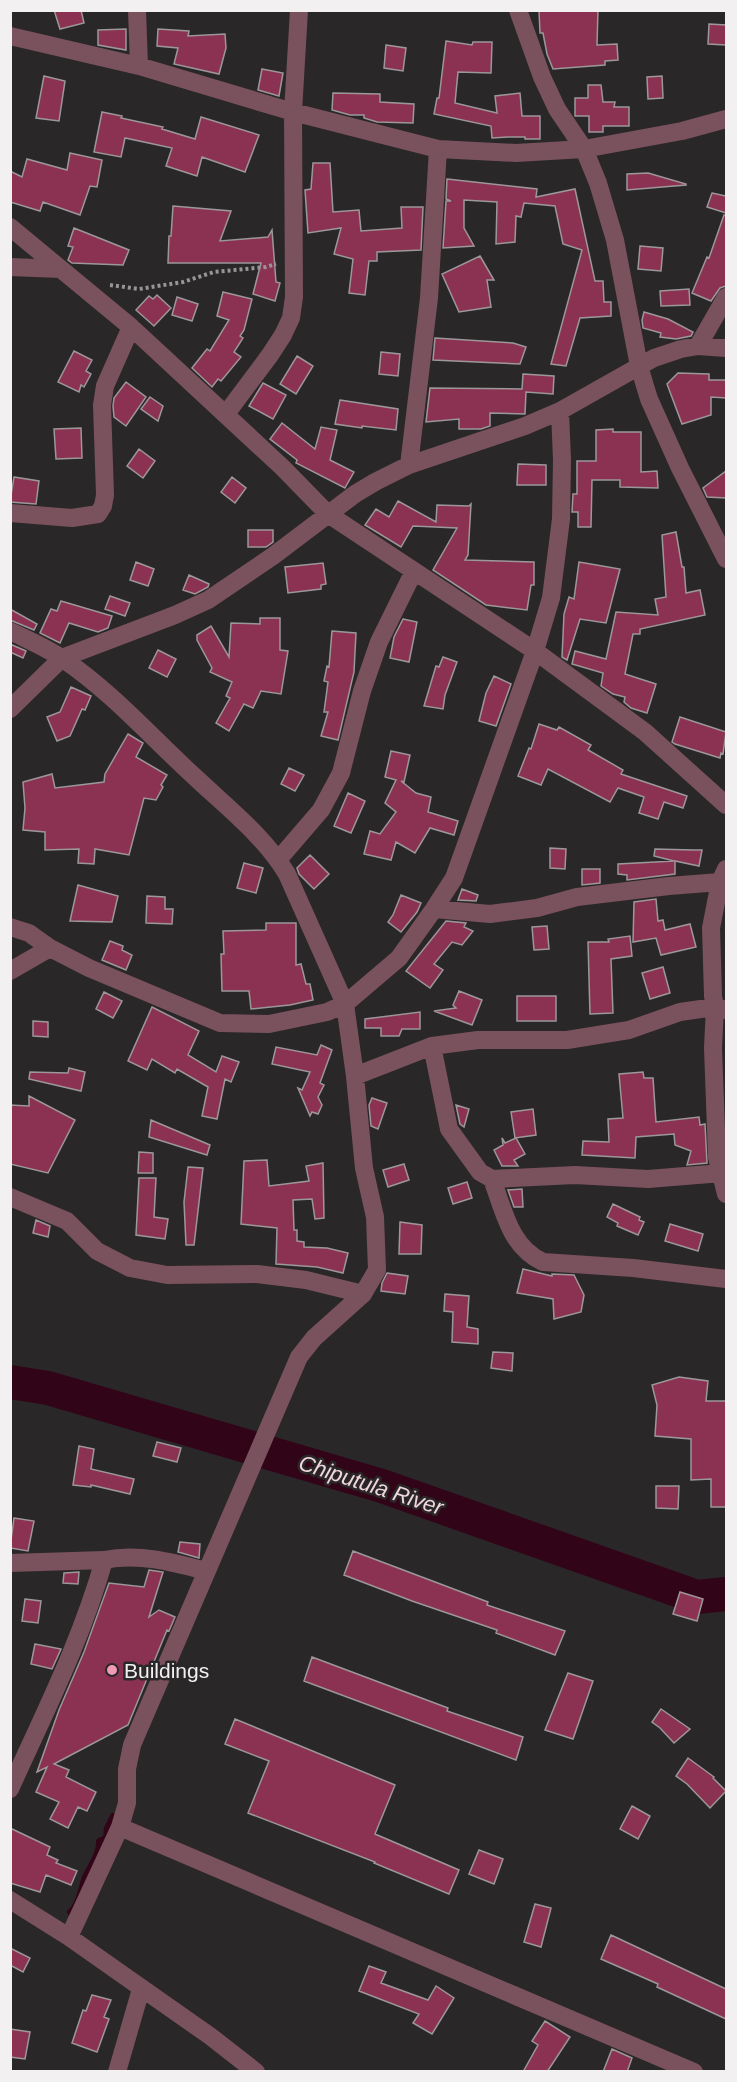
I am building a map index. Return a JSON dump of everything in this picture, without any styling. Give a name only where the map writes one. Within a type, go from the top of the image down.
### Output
[{"type":"street","points":[[137,10],[139,66]]},
{"type":"street","points":[[226,414],[270,355],[291,318],[294,297],[293,112],[298,10]]},
{"type":"street","points":[[518,10],[542,77],[557,109],[584,149],[598,183],[615,240],[639,366],[649,399],[680,468],[726,559]]},
{"type":"street","points":[[10,36],[139,66],[293,112],[438,149],[516,153],[584,149],[682,131],[726,119]]},
{"type":"street","points":[[409,465],[429,298],[438,149]]},
{"type":"street","points":[[10,227],[131,327],[226,414],[328,514],[536,651],[645,732],[726,805]]},
{"type":"street","points":[[10,267],[61,269]]},
{"type":"street","points":[[698,346],[726,297]]},
{"type":"street","points":[[10,513],[72,518],[98,514],[103,506],[105,495],[102,405],[105,386],[131,327]]},
{"type":"street","points":[[10,709],[62,658],[175,615],[207,600],[273,556],[375,482],[409,465],[525,426],[560,411],[639,366],[669,352],[698,346],[726,348]]},
{"type":"street","points":[[10,927],[29,933],[50,948],[89,969],[220,1023],[269,1024],[327,1012],[345,1004],[399,958],[454,878],[536,651],[551,598],[558,551],[562,485],[560,411]]},
{"type":"street","points":[[278,860],[321,810],[341,773],[362,691],[379,642],[414,571]]},
{"type":"street","points":[[10,631],[62,658],[124,707],[195,778],[243,821],[278,860],[287,874],[345,1004],[356,1076],[364,1168],[375,1217],[377,1270],[363,1294],[314,1338],[299,1357],[132,1745],[128,1769],[127,1803],[120,1827],[69,1937]]},
{"type":"street","points":[[434,909],[490,914],[537,908],[577,897],[669,886],[723,876],[711,928],[713,996],[721,1009],[713,1048],[717,1158],[726,1194]]},
{"type":"street","points":[[10,971],[50,948]]},
{"type":"street","points":[[356,1076],[432,1047],[478,1040],[567,1040],[629,1030],[680,1012],[721,1009]]},
{"type":"street","points":[[432,1047],[449,1130],[480,1172],[492,1179],[575,1175],[648,1179],[722,1173]]},
{"type":"street","points":[[492,1179],[512,1234],[531,1257],[543,1262],[633,1268],[726,1279]]},
{"type":"street","points":[[10,1197],[67,1221],[97,1251],[130,1268],[167,1275],[257,1274],[306,1280],[363,1294]]},
{"type":"street","points":[[10,1563],[104,1560],[123,1556],[154,1558],[206,1571]]},
{"type":"street","points":[[10,1788],[50,1701],[82,1623],[104,1560]]},
{"type":"street","points":[[120,1827],[694,2072]]},
{"type":"street","points":[[10,1900],[69,1937],[210,2036],[256,2072]]},
{"type":"street","points":[[117,2072],[141,1989]]},
{"type":"path","points":[[79,283],[138,289],[183,282],[214,272],[266,267],[294,259]]},
{"type":"building","points":[[54,10],[81,10],[84,23],[60,29]]},
{"type":"building","points":[[598,10],[597,45],[617,44],[618,60],[605,61],[605,65],[553,69],[543,33],[540,33],[539,11]]},
{"type":"building","points":[[709,24],[726,25],[726,45],[708,44]]},
{"type":"building","points":[[126,29],[126,50],[98,45],[98,30]]},
{"type":"building","points":[[158,29],[189,31],[188,36],[225,34],[226,48],[219,74],[174,64],[178,48],[157,46]]},
{"type":"building","points":[[446,41],[472,45],[473,42],[492,42],[491,73],[458,72],[455,103],[497,113],[495,96],[520,93],[522,116],[540,116],[540,139],[492,138],[491,126],[434,114],[437,98],[439,98]]},
{"type":"building","points":[[386,45],[406,48],[403,71],[384,68]]},
{"type":"building","points":[[262,69],[283,73],[279,96],[258,90]]},
{"type":"building","points":[[44,76],[65,81],[59,121],[36,118]]},
{"type":"building","points":[[662,76],[663,98],[648,99],[647,77]]},
{"type":"building","points":[[588,85],[601,85],[603,102],[615,102],[614,107],[629,107],[629,126],[603,126],[603,132],[589,132],[589,116],[575,116],[575,98],[588,98]]},
{"type":"building","points":[[333,93],[380,94],[380,102],[414,104],[413,123],[377,122],[364,118],[364,115],[350,115],[332,110]]},
{"type":"building","points":[[102,112],[163,127],[162,129],[195,139],[201,117],[259,135],[245,172],[202,157],[197,176],[166,166],[172,148],[125,138],[121,157],[94,152]]},
{"type":"building","points":[[70,153],[102,160],[97,187],[90,186],[80,215],[43,202],[40,211],[10,202],[10,171],[22,177],[27,159],[67,170]]},
{"type":"building","points":[[313,163],[330,163],[333,212],[359,210],[361,231],[402,228],[401,207],[423,207],[421,250],[377,252],[377,261],[369,261],[365,295],[349,293],[353,259],[334,254],[341,228],[308,233],[305,190],[311,189]]},
{"type":"building","points":[[648,173],[686,185],[627,190],[627,174]]},
{"type":"building","points":[[447,179],[537,189],[536,197],[575,189],[595,281],[603,281],[604,302],[611,302],[611,316],[580,318],[566,366],[551,364],[582,250],[563,244],[555,206],[524,203],[521,217],[516,216],[515,242],[496,244],[497,202],[464,200],[464,228],[474,246],[443,248],[446,201],[451,201],[446,199]]},
{"type":"building","points":[[712,193],[726,196],[726,213],[707,207]]},
{"type":"building","points":[[173,206],[231,211],[220,241],[268,237],[272,230],[276,282],[280,283],[275,301],[253,294],[261,263],[168,263]]},
{"type":"building","points":[[724,215],[726,216],[726,286],[720,288],[711,301],[692,293],[707,257],[709,258]]},
{"type":"building","points":[[74,228],[129,250],[123,265],[72,263],[68,260],[73,247],[68,246]]},
{"type":"building","points":[[640,246],[663,248],[661,271],[638,269]]},
{"type":"building","points":[[480,256],[494,280],[487,280],[491,307],[459,312],[442,274]]},
{"type":"building","points":[[689,289],[690,305],[661,306],[660,291]]},
{"type":"building","points":[[223,292],[252,299],[244,330],[240,336],[243,338],[234,352],[241,357],[221,381],[218,379],[212,387],[192,368],[207,349],[210,351],[229,320],[217,316]]},
{"type":"building","points":[[157,295],[171,308],[154,326],[136,310],[149,296],[153,299]]},
{"type":"building","points":[[177,297],[198,304],[192,321],[172,315]]},
{"type":"building","points":[[644,312],[668,319],[693,332],[691,336],[676,339],[660,337],[661,333],[643,328]]},
{"type":"building","points":[[435,338],[513,343],[526,347],[520,364],[433,360]]},
{"type":"building","points":[[74,351],[92,360],[86,371],[91,374],[84,387],[81,385],[79,392],[58,382]]},
{"type":"building","points":[[381,352],[400,354],[398,376],[379,374]]},
{"type":"building","points":[[297,356],[313,366],[296,394],[280,384]]},
{"type":"building","points":[[678,373],[709,374],[709,380],[726,380],[726,398],[711,397],[711,415],[682,424],[667,384]]},
{"type":"building","points":[[523,374],[554,376],[553,394],[526,392],[525,414],[490,413],[490,426],[481,429],[459,429],[459,419],[426,422],[430,388],[522,389]]},
{"type":"building","points":[[126,382],[146,397],[126,426],[114,417],[113,406],[114,398]]},
{"type":"building","points":[[263,383],[286,395],[273,419],[249,406]]},
{"type":"building","points":[[150,397],[163,406],[158,421],[141,409]]},
{"type":"building","points":[[340,400],[398,409],[396,430],[335,424]]},
{"type":"building","points":[[282,423],[315,449],[321,427],[337,430],[330,460],[354,472],[345,488],[296,463],[297,460],[270,439]]},
{"type":"building","points":[[81,428],[82,458],[56,459],[54,429]]},
{"type":"building","points":[[613,429],[613,432],[641,432],[641,472],[657,471],[658,488],[620,487],[620,480],[592,480],[591,527],[578,527],[578,512],[572,512],[573,494],[577,494],[577,461],[596,461],[596,430]]},
{"type":"building","points":[[139,449],[155,461],[143,478],[127,466]]},
{"type":"building","points":[[518,464],[546,465],[546,485],[517,485]]},
{"type":"building","points":[[726,471],[726,498],[707,497],[703,488]]},
{"type":"building","points":[[14,477],[39,481],[36,504],[10,502]]},
{"type":"building","points":[[232,477],[246,488],[235,503],[221,492]]},
{"type":"building","points":[[398,501],[436,522],[437,505],[469,506],[471,504],[468,555],[465,560],[534,562],[534,585],[531,585],[527,610],[486,605],[433,570],[457,528],[413,526],[401,547],[365,525],[376,509],[389,517]]},
{"type":"building","points":[[248,530],[273,530],[273,542],[266,547],[248,547]]},
{"type":"building","points":[[676,532],[682,567],[684,567],[686,593],[700,590],[705,615],[640,629],[640,634],[633,634],[625,674],[656,684],[647,713],[631,708],[624,702],[625,697],[613,694],[601,686],[603,673],[572,664],[575,651],[606,659],[616,612],[658,615],[655,599],[666,597],[662,535]]},
{"type":"building","points":[[136,562],[154,569],[148,586],[130,580]]},
{"type":"building","points":[[579,562],[620,569],[606,623],[580,619],[567,660],[562,657],[564,614],[569,597],[574,599]]},
{"type":"building","points":[[323,563],[326,584],[321,585],[321,589],[288,593],[285,567]]},
{"type":"building","points":[[189,575],[209,584],[208,587],[195,594],[183,590]]},
{"type":"building","points":[[110,596],[130,603],[125,616],[105,609]]},
{"type":"building","points":[[61,601],[112,616],[108,628],[98,632],[69,623],[60,643],[40,633],[51,609],[57,611]]},
{"type":"building","points":[[10,609],[37,624],[34,630],[10,620]]},
{"type":"building","points":[[260,618],[280,618],[280,650],[288,651],[281,694],[261,691],[253,708],[244,704],[229,731],[216,723],[230,698],[226,696],[232,682],[210,672],[212,668],[197,640],[197,635],[211,626],[229,657],[231,623],[260,624]]},
{"type":"building","points":[[403,619],[417,622],[409,662],[390,658],[394,637]]},
{"type":"building","points":[[332,631],[356,633],[354,672],[338,740],[321,736],[328,712],[324,712],[328,682],[324,681],[327,666],[329,667]]},
{"type":"building","points":[[10,644],[26,651],[23,658],[10,652]]},
{"type":"building","points":[[158,650],[176,659],[167,677],[149,668]]},
{"type":"building","points":[[443,657],[457,662],[445,695],[443,709],[424,706],[436,666],[439,667]]},
{"type":"building","points":[[494,676],[511,684],[496,726],[479,721],[486,693]]},
{"type":"building","points":[[71,687],[91,696],[85,710],[82,709],[70,736],[57,741],[47,717],[60,712]]},
{"type":"building","points":[[680,717],[726,732],[723,754],[721,753],[720,758],[672,742]]},
{"type":"building","points":[[539,724],[557,730],[559,727],[591,745],[588,750],[623,770],[621,774],[687,796],[683,808],[664,802],[658,819],[639,813],[644,797],[618,788],[610,802],[548,769],[541,785],[518,776],[529,748],[531,749]]},
{"type":"building","points":[[128,734],[143,743],[136,757],[167,775],[156,800],[144,798],[129,855],[95,849],[94,864],[78,863],[79,849],[45,850],[45,832],[23,830],[25,808],[23,782],[52,774],[55,788],[104,782],[105,774]]},
{"type":"building","points":[[391,751],[410,755],[404,782],[401,781],[416,793],[431,797],[428,812],[458,821],[454,835],[430,828],[415,853],[396,842],[391,860],[364,854],[370,831],[380,834],[396,812],[385,803],[396,780],[385,777]]},
{"type":"building","points":[[289,768],[304,775],[295,791],[281,784]]},
{"type":"building","points":[[348,793],[365,801],[351,833],[334,826]]},
{"type":"building","points":[[550,848],[566,849],[565,869],[550,868]]},
{"type":"building","points":[[655,849],[702,850],[699,866],[675,861],[675,874],[627,880],[627,875],[618,874],[618,864],[674,861],[654,856]]},
{"type":"building","points":[[310,855],[329,874],[314,889],[299,874],[297,868]]},
{"type":"building","points":[[244,863],[263,868],[256,893],[237,888]]},
{"type":"building","points":[[582,869],[600,869],[600,883],[582,885]]},
{"type":"building","points":[[78,885],[118,896],[112,922],[70,921]]},
{"type":"building","points":[[462,889],[478,895],[476,901],[458,900]]},
{"type":"building","points":[[401,895],[421,903],[417,912],[401,932],[388,922]]},
{"type":"building","points":[[147,896],[165,897],[165,909],[173,909],[172,924],[146,923]]},
{"type":"building","points":[[656,899],[658,921],[663,920],[665,930],[690,924],[696,947],[661,955],[656,938],[633,942],[634,902]]},
{"type":"building","points":[[446,921],[466,923],[464,927],[473,931],[462,945],[452,942],[434,964],[443,970],[430,988],[406,971]]},
{"type":"building","points":[[266,923],[296,923],[296,965],[301,964],[306,984],[310,984],[313,1000],[251,1009],[249,991],[222,991],[223,931],[266,930]]},
{"type":"building","points":[[547,926],[549,949],[534,950],[532,927]]},
{"type":"building","points":[[630,936],[632,956],[611,959],[613,1013],[590,1014],[588,942],[609,942],[608,939]]},
{"type":"building","points":[[110,941],[123,946],[122,950],[132,955],[126,970],[102,960]]},
{"type":"building","points":[[663,967],[670,993],[650,999],[642,973]]},
{"type":"building","points":[[459,991],[482,1000],[472,1025],[434,1011],[456,1008],[453,1005]]},
{"type":"building","points":[[104,992],[122,1001],[113,1018],[96,1009]]},
{"type":"building","points":[[517,996],[556,996],[556,1021],[517,1021]]},
{"type":"building","points":[[152,1007],[199,1031],[188,1055],[216,1072],[222,1056],[239,1062],[231,1082],[225,1079],[217,1119],[202,1116],[208,1087],[177,1069],[175,1073],[152,1059],[147,1070],[128,1061]]},
{"type":"building","points":[[420,1012],[420,1029],[402,1029],[399,1036],[381,1036],[381,1028],[365,1028],[365,1019]]},
{"type":"building","points":[[33,1021],[48,1022],[48,1037],[33,1036]]},
{"type":"building","points":[[321,1045],[332,1050],[320,1083],[324,1085],[318,1097],[322,1105],[318,1114],[312,1112],[310,1116],[298,1088],[302,1090],[310,1072],[272,1064],[276,1047],[317,1055]]},
{"type":"building","points":[[69,1068],[85,1072],[81,1091],[29,1079],[30,1072],[68,1073]]},
{"type":"building","points":[[643,1072],[644,1078],[653,1078],[656,1122],[699,1117],[700,1125],[705,1124],[707,1163],[687,1165],[691,1151],[675,1145],[674,1134],[636,1137],[635,1158],[582,1155],[583,1141],[609,1142],[608,1119],[623,1118],[619,1074]]},
{"type":"building","points":[[29,1096],[75,1120],[48,1173],[10,1164],[10,1105],[29,1106]]},
{"type":"building","points":[[372,1098],[387,1103],[378,1129],[371,1126],[369,1105]]},
{"type":"building","points":[[456,1105],[469,1109],[464,1127],[460,1124]]},
{"type":"building","points":[[533,1109],[536,1135],[515,1138],[511,1112]]},
{"type":"building","points":[[151,1120],[210,1145],[207,1155],[149,1137]]},
{"type":"building","points":[[502,1138],[505,1143],[516,1138],[525,1154],[514,1160],[518,1166],[502,1166],[494,1150],[503,1145]]},
{"type":"building","points":[[139,1152],[153,1153],[153,1173],[138,1173]]},
{"type":"building","points":[[267,1160],[269,1186],[309,1181],[306,1166],[323,1163],[324,1218],[315,1219],[312,1199],[293,1200],[294,1230],[297,1230],[297,1241],[304,1242],[304,1247],[327,1248],[348,1253],[343,1273],[317,1267],[276,1264],[277,1228],[241,1224],[244,1161]]},
{"type":"building","points":[[404,1164],[409,1180],[388,1187],[383,1170]]},
{"type":"building","points":[[188,1167],[203,1168],[194,1245],[186,1245],[184,1202]]},
{"type":"building","points":[[139,1178],[156,1178],[154,1217],[168,1219],[165,1239],[136,1235]]},
{"type":"building","points":[[467,1182],[472,1198],[453,1204],[448,1188]]},
{"type":"building","points":[[522,1189],[523,1207],[514,1207],[508,1190]]},
{"type":"building","points":[[613,1204],[640,1217],[639,1220],[644,1222],[638,1235],[617,1226],[618,1223],[607,1217]]},
{"type":"building","points":[[36,1220],[50,1226],[48,1237],[33,1233]]},
{"type":"building","points":[[400,1222],[422,1225],[421,1254],[399,1254]]},
{"type":"building","points":[[670,1224],[703,1234],[698,1251],[665,1241]]},
{"type":"building","points":[[523,1269],[552,1276],[552,1274],[574,1275],[584,1295],[581,1312],[554,1319],[553,1299],[517,1293]]},
{"type":"building","points":[[387,1273],[408,1276],[405,1294],[381,1291]]},
{"type":"building","points":[[445,1294],[469,1296],[467,1327],[478,1329],[478,1344],[452,1342],[453,1312],[444,1311]]},
{"type":"building","points":[[493,1352],[513,1353],[512,1371],[491,1368]]},
{"type":"building","points":[[679,1377],[708,1381],[706,1401],[726,1401],[726,1507],[711,1507],[711,1479],[691,1480],[691,1439],[655,1436],[657,1405],[652,1385]]},
{"type":"building","points":[[157,1442],[181,1448],[177,1462],[153,1456]]},
{"type":"building","points":[[79,1446],[94,1449],[91,1469],[134,1479],[130,1494],[91,1485],[91,1487],[73,1485]]},
{"type":"building","points":[[656,1486],[679,1486],[678,1509],[656,1508]]},
{"type":"building","points":[[14,1518],[34,1521],[28,1551],[10,1548]]},
{"type":"building","points":[[180,1542],[200,1544],[199,1558],[178,1552]]},
{"type":"building","points":[[353,1551],[488,1602],[487,1605],[565,1631],[555,1655],[496,1633],[497,1630],[344,1575]]},
{"type":"building","name":"Buildings","points":[[149,1570],[163,1572],[149,1617],[159,1610],[175,1617],[169,1631],[167,1630],[128,1725],[54,1764],[69,1770],[66,1777],[96,1792],[87,1811],[78,1807],[68,1828],[50,1819],[59,1802],[36,1792],[47,1767],[37,1772],[109,1583],[144,1587]]},
{"type":"building","points":[[79,1572],[78,1584],[63,1583],[64,1573]]},
{"type":"building","points":[[680,1592],[703,1599],[697,1621],[673,1614]]},
{"type":"building","points":[[25,1599],[41,1601],[38,1623],[22,1621]]},
{"type":"building","points":[[35,1644],[61,1649],[52,1669],[31,1664]]},
{"type":"building","points":[[312,1657],[448,1708],[447,1711],[523,1737],[516,1760],[304,1681]]},
{"type":"building","points":[[568,1673],[593,1681],[573,1739],[545,1730]]},
{"type":"building","points":[[661,1709],[690,1729],[674,1743],[652,1722]]},
{"type":"building","points":[[235,1719],[395,1785],[375,1834],[459,1870],[449,1894],[375,1862],[248,1813],[269,1761],[225,1744]]},
{"type":"building","points":[[688,1758],[714,1777],[726,1791],[710,1808],[676,1776]]},
{"type":"building","points":[[632,1806],[650,1816],[638,1839],[620,1829]]},
{"type":"building","points":[[10,1828],[50,1847],[47,1855],[58,1860],[56,1863],[77,1871],[71,1885],[46,1875],[40,1892],[10,1883]]},
{"type":"building","points":[[479,1850],[503,1859],[494,1884],[469,1874]]},
{"type":"building","points":[[535,1904],[551,1908],[541,1947],[524,1942]]},
{"type":"building","points":[[611,1935],[726,1989],[726,2019],[657,1987],[658,1984],[601,1959]]},
{"type":"building","points":[[10,1948],[30,1958],[23,1972],[10,1965]]},
{"type":"building","points":[[369,1966],[386,1972],[381,1983],[428,2000],[436,1986],[454,1998],[432,2034],[413,2023],[419,2014],[359,1991]]},
{"type":"building","points":[[92,1995],[111,2000],[104,2017],[109,2019],[97,2052],[72,2043],[83,2010],[86,2011]]},
{"type":"building","points":[[545,2021],[570,2037],[547,2072],[523,2072],[538,2045],[532,2041]]},
{"type":"building","points":[[10,2029],[30,2032],[25,2059],[10,2057]]},
{"type":"building","points":[[612,2049],[632,2058],[627,2072],[603,2072]]},
{"type":"waterway","name":"Chiputula River","points":[[10,1382],[48,1388],[382,1486],[697,1597],[726,1594]]},
{"type":"waterway","points":[[70,1912],[78,1901],[99,1841],[106,1838],[107,1828],[113,1816]]},
{"type":"place","name":"Buildings","points":[[112,1670]]}]
